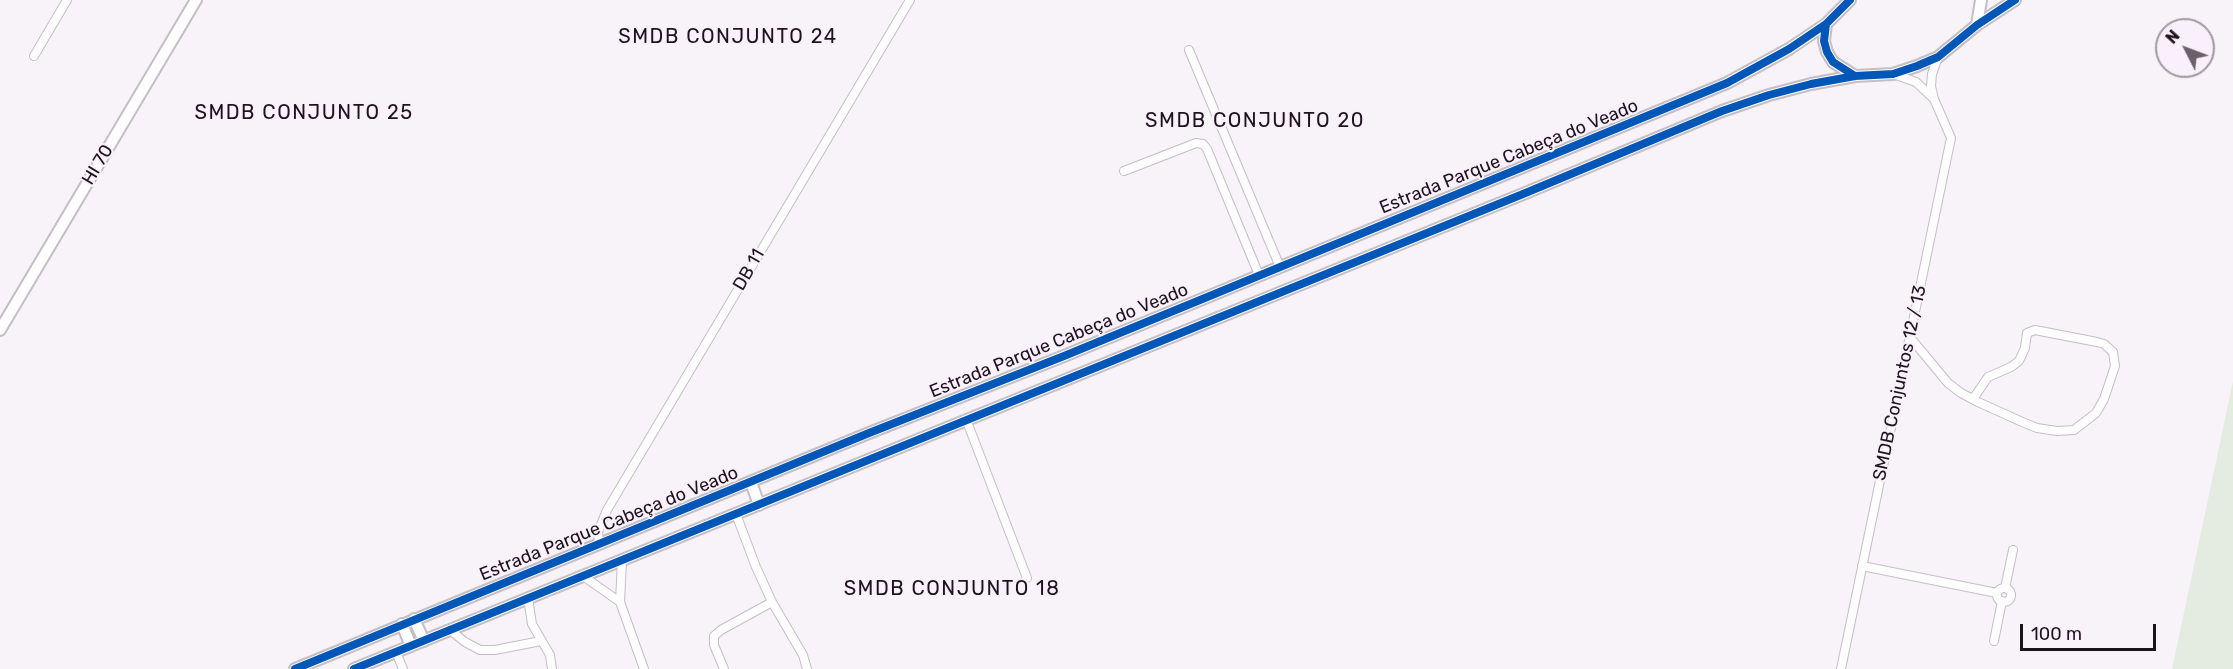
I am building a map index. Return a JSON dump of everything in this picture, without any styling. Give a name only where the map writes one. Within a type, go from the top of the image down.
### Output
[{"type":"main road","name":"HI 70","points":[[0,330],[196,0]]},
{"type":"main road","name":"Estrada Parque Cabeça do Veado","points":[[295,669],[1727,83],[1789,49],[1826,24],[1850,0]]},
{"type":"main road","points":[[1977,25],[1981,0]]},
{"type":"main road","points":[[1977,25],[2015,0]]},
{"type":"main road","points":[[1826,24],[1824,41],[1827,52],[1833,62],[1855,76]]},
{"type":"main road","name":"Estrada Parque Cabeça do Veado","points":[[354,669],[1722,111],[1769,95],[1855,76],[1893,74],[1938,57],[1977,25]]},
{"type":"main road","points":[[751,482],[759,505]]},
{"type":"main road","points":[[414,619],[424,641]]},
{"type":"main road","points":[[402,624],[411,646]]},
{"type":"street","points":[[34,56],[67,0]]},
{"type":"street","name":"DB 11","points":[[599,544],[598,532],[607,510],[910,0]]},
{"type":"street","points":[[1189,50],[1280,267]]},
{"type":"street","name":"SMDB Conjuntos 12 / 13","points":[[1841,669],[1951,138],[1934,99],[1932,74],[1938,57]]},
{"type":"street","name":"SMDB Conjuntos 12 / 13","points":[[1893,74],[1916,82],[1934,99]]},
{"type":"street","points":[[1124,171],[1196,143],[1203,144],[1212,160],[1259,275]]},
{"type":"street","points":[[1909,336],[1948,383],[1973,399],[2037,428],[2057,431],[2074,430],[2096,413],[2104,399],[2115,366],[2113,352],[2104,344],[2097,342],[2035,330],[2027,333],[2019,361],[1988,377],[1973,399]]},
{"type":"street","points":[[966,419],[1027,578]]},
{"type":"street","points":[[736,514],[772,602],[803,655],[807,669]]},
{"type":"street","points":[[2002,601],[1998,599],[2013,550]]},
{"type":"street","points":[[622,560],[620,602],[644,669]]},
{"type":"street","points":[[1862,566],[2009,591],[2010,596],[2007,600],[2002,601]]},
{"type":"street","points":[[583,576],[620,602]]},
{"type":"street","points":[[528,598],[532,624],[550,655],[552,669]]},
{"type":"street","points":[[1994,641],[2002,601]]},
{"type":"street","points":[[724,669],[713,640],[717,633],[772,602]]},
{"type":"street","points":[[450,630],[480,650],[495,650],[541,641]]},
{"type":"street","points":[[396,652],[403,669]]},
{"type":"shaded area","points":[[2233,381],[2233,669],[2172,669]]},
{"type":"cycle path","points":[[1850,0],[1826,24],[1824,41],[1833,62],[1855,76]]},
{"type":"cycle path","points":[[354,669],[1722,111],[1811,84],[1855,76],[1893,74],[1917,66],[1938,57],[1977,25],[2015,0]]},
{"type":"cycle path","points":[[295,669],[1727,83],[1789,49],[1826,24]]},
{"type":"district","name":"SMDB CONJUNTO 24","points":[[728,37]]},
{"type":"district","name":"SMDB CONJUNTO 25","points":[[304,113]]},
{"type":"district","name":"SMDB CONJUNTO 20","points":[[1255,121]]},
{"type":"district","name":"SMDB CONJUNTO 18","points":[[952,589]]}]
